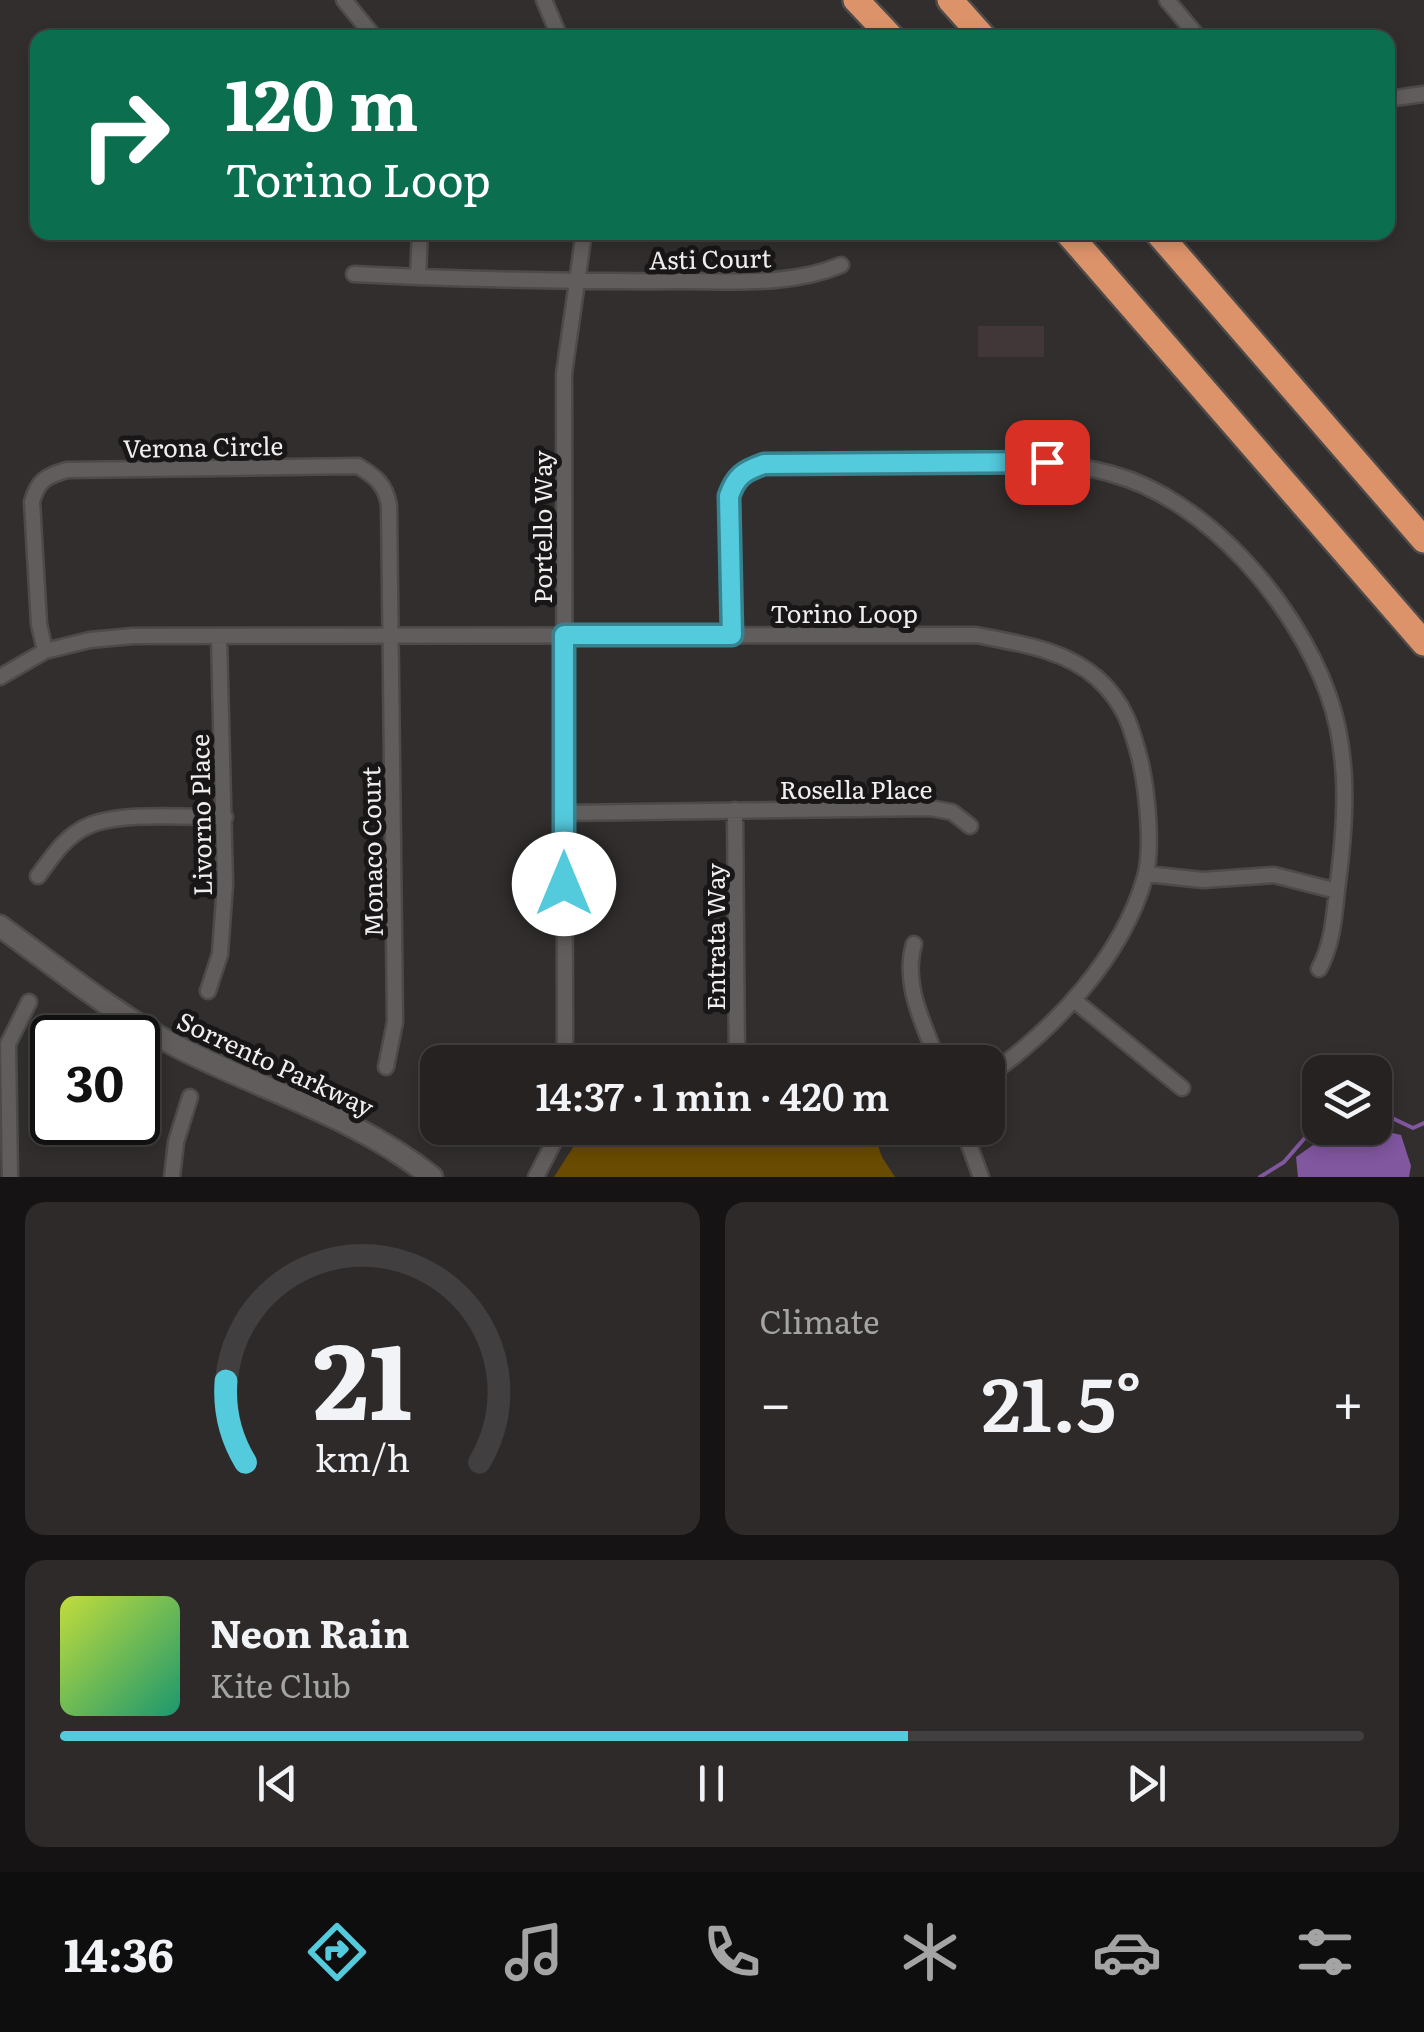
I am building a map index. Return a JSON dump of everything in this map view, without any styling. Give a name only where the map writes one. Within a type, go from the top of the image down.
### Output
[{"type":"highway","points":[[856,0],[884,30]]},
{"type":"highway","points":[[950,0],[977,30]]},
{"type":"highway","points":[[1074,240],[1424,644]]},
{"type":"highway","points":[[1164,240],[1424,540]]},
{"type":"street","points":[[344,0],[369,30]]},
{"type":"street","points":[[544,0],[557,30]]},
{"type":"street","points":[[1167,0],[1192,30]]},
{"type":"street","points":[[1395,98],[1424,94]]},
{"type":"street","points":[[418,277],[420,240]]},
{"type":"street","name":"Portello Way","points":[[565,1045],[564,374],[583,240]]},
{"type":"street","name":"Asti Court","points":[[354,274],[578,282],[755,281],[806,275],[841,264]]},
{"type":"street","points":[[732,635],[729,496],[735,479],[764,464],[1047,462],[1113,474],[1169,499],[1218,534],[1261,579],[1299,635],[1328,695],[1343,763],[1345,828],[1331,947],[1320,969]]},
{"type":"street","name":"Verona Circle","points":[[45,651],[38,624],[32,502],[37,486],[47,476],[68,470],[358,466],[386,490],[391,636]]},
{"type":"street","name":"Torino Loop","points":[[0,677],[45,651],[119,637],[976,634],[1045,649],[1096,677],[1130,719],[1144,776],[1146,874],[1126,921],[1075,1000],[1005,1063]]},
{"type":"street","name":"Livorno Place","points":[[208,991],[220,954],[225,818],[219,636]]},
{"type":"street","name":"Monaco Court","points":[[386,1067],[395,1022],[391,636]]},
{"type":"street","name":"Rosella Place","points":[[564,813],[930,808],[952,812],[970,826]]},
{"type":"street","name":"Entrata Way","points":[[736,810],[736,1045]]},
{"type":"street","points":[[38,876],[59,846],[89,825],[126,819],[225,818]]},
{"type":"street","points":[[1146,874],[1204,880],[1274,875],[1337,891]]},
{"type":"street","name":"Sorrento Parkway","points":[[0,926],[136,1024],[209,1062],[356,1126],[432,1177]]},
{"type":"street","points":[[914,944],[908,964],[911,989],[932,1045]]},
{"type":"street","points":[[1075,1000],[1182,1088]]},
{"type":"street","points":[[10,1177],[8,1044],[30,1002]]},
{"type":"street","points":[[172,1177],[176,1142],[190,1098]]},
{"type":"street","points":[[536,1177],[552,1145]]},
{"type":"street","points":[[969,1145],[981,1177]]},
{"type":"shaded area","points":[[978,326],[1044,326],[1044,357],[978,357]]},
{"type":"shaded area","points":[[1392,1133],[1401,1135],[1411,1166],[1409,1177],[1298,1177],[1296,1157],[1313,1145],[1392,1145]]},
{"type":"shaded area","points":[[574,1145],[878,1145],[895,1177],[554,1177]]},
{"type":"waterway","points":[[1392,1118],[1413,1128],[1424,1123]]},
{"type":"waterway","points":[[1260,1177],[1284,1162],[1302,1141]]},
{"type":"route","points":[[564,884],[564,635],[732,635],[729,496],[735,479],[764,464],[1047,462]]}]
